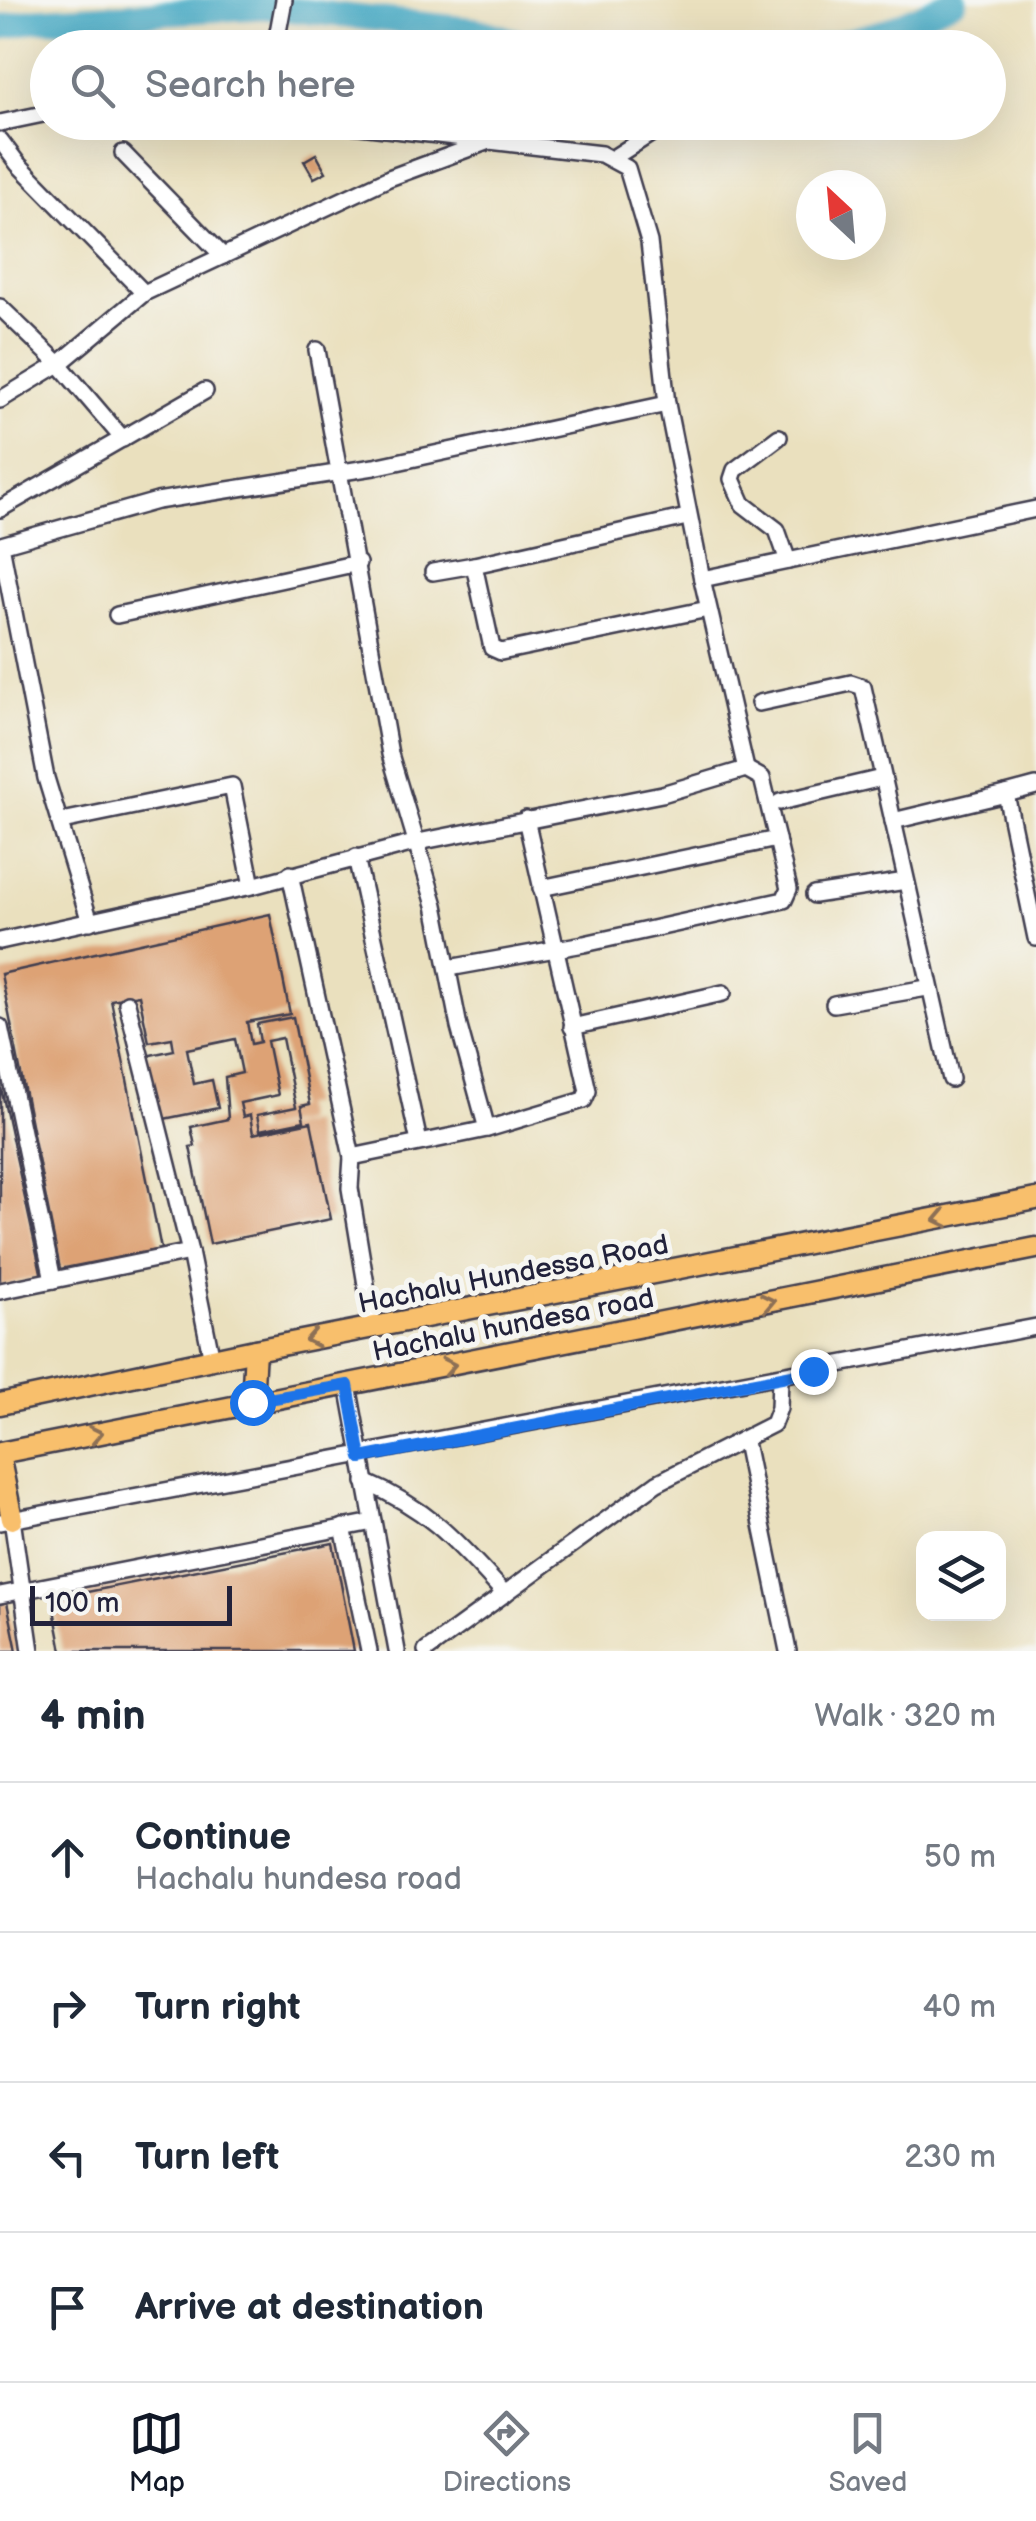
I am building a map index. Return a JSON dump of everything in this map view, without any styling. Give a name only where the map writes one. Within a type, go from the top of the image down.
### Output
[{"type":"main road","name":"Hachalu Hundessa Road","points":[[0,1404],[372,1327],[1036,1199]]},
{"type":"main road","name":"Hachalu hundesa road","points":[[0,1456],[252,1402],[1036,1248]]},
{"type":"main road","points":[[252,1402],[256,1350]]},
{"type":"main road","points":[[0,1456],[6,1521]]},
{"type":"street","points":[[278,30],[284,0]]},
{"type":"street","points":[[0,124],[30,118]]},
{"type":"street","points":[[0,140],[18,164],[144,294]]},
{"type":"street","points":[[0,400],[59,364],[144,294],[389,178],[493,140],[614,158],[627,168],[649,242],[667,404],[687,517],[746,769]]},
{"type":"street","points":[[614,158],[641,140]]},
{"type":"street","points":[[124,153],[223,256]]},
{"type":"street","points":[[0,307],[59,364],[123,439]]},
{"type":"street","points":[[317,350],[390,754],[418,842],[487,1129]]},
{"type":"street","points":[[0,510],[204,392]]},
{"type":"street","points":[[90,922],[46,778],[0,544],[157,500],[340,473],[667,404]]},
{"type":"street","points":[[779,437],[735,470],[732,479],[743,504],[777,530],[788,561]]},
{"type":"street","points":[[702,579],[1036,509]]},
{"type":"street","points":[[433,572],[687,517]]},
{"type":"street","points":[[117,615],[358,563]]},
{"type":"street","points":[[474,564],[486,634],[492,648],[501,652],[708,608]]},
{"type":"street","points":[[759,703],[859,683],[951,1079]]},
{"type":"street","points":[[0,941],[252,886],[418,842],[662,794],[746,769],[762,778],[789,889],[784,900],[449,968]]},
{"type":"street","points":[[780,802],[882,778]]},
{"type":"street","points":[[62,822],[232,786],[252,886]]},
{"type":"street","points":[[893,820],[1036,786]]},
{"type":"street","points":[[1006,794],[1036,938]]},
{"type":"street","points":[[352,1157],[487,1129],[584,1100],[588,1092],[552,950],[526,819]]},
{"type":"street","points":[[542,888],[777,839]]},
{"type":"street","points":[[356,857],[419,1142]]},
{"type":"street","points":[[290,874],[352,1157],[350,1188],[372,1327]]},
{"type":"street","points":[[814,895],[906,881]]},
{"type":"street","points":[[834,1004],[928,988]]},
{"type":"street","points":[[572,1027],[723,993]]},
{"type":"street","points":[[127,1002],[190,1252],[212,1360]]},
{"type":"street","points":[[0,1027],[53,1280]]},
{"type":"street","points":[[0,1291],[190,1252]]},
{"type":"street","points":[[32,1651],[25,1590],[6,1521],[361,1458],[1036,1327]]},
{"type":"street","points":[[426,1651],[657,1483],[701,1458],[744,1442],[776,1420],[780,1378]]},
{"type":"street","points":[[348,1385],[397,1651]]},
{"type":"street","points":[[744,1442],[788,1651]]},
{"type":"street","points":[[365,1482],[410,1501],[462,1547],[505,1594]]},
{"type":"street","points":[[0,1595],[373,1522]]},
{"type":"street","points":[[343,1528],[369,1651]]},
{"type":"building","points":[[316,154],[326,172],[314,178],[304,161]]},
{"type":"building","points":[[270,914],[290,1014],[247,1022],[251,1044],[260,1042],[257,1024],[293,1017],[310,1104],[301,1106],[304,1121],[260,1130],[257,1115],[296,1107],[282,1038],[267,1041],[278,1095],[240,1103],[243,1117],[250,1115],[253,1134],[311,1122],[331,1219],[210,1244],[190,1147],[195,1146],[191,1127],[228,1119],[225,1077],[242,1073],[235,1039],[187,1049],[194,1084],[212,1080],[218,1108],[159,1120],[146,1056],[174,1050],[172,1038],[149,1042],[139,995],[111,1000],[161,1249],[60,1269],[1,974]]},
{"type":"building","points":[[0,1083],[42,1277],[0,1286]]},
{"type":"building","points":[[333,1543],[354,1651],[62,1651],[52,1599]]},
{"type":"building","points":[[7,1602],[17,1651],[0,1651],[0,1604]]},
{"type":"waterway","points":[[888,30],[955,0]]},
{"type":"waterway","points":[[0,28],[34,20],[264,7],[477,30]]},
{"type":"route","points":[[252,1402],[348,1385],[361,1458],[813,1371]]}]
